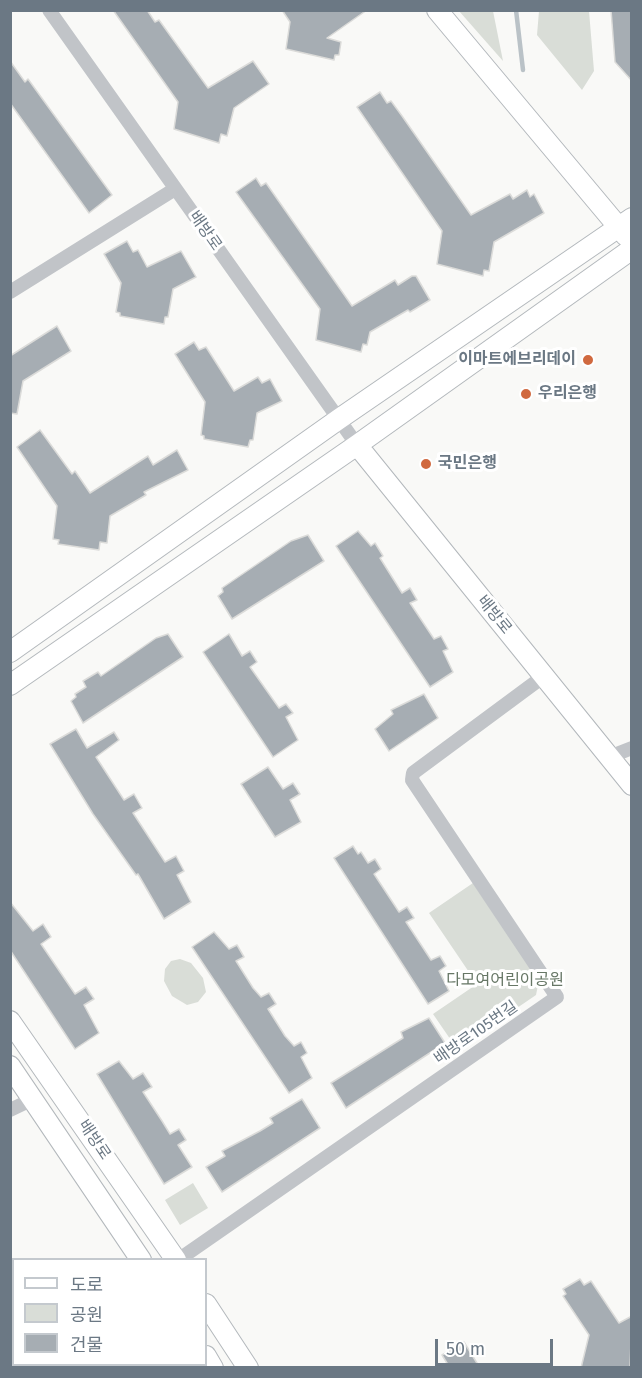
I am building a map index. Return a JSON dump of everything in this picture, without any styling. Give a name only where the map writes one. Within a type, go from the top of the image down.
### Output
[{"type":"street","name":"배방로","points":[[49,10],[357,444],[632,784]]},
{"type":"street","points":[[10,685],[357,444],[632,248],[625,222],[437,10]]},
{"type":"street","points":[[10,291],[175,189]]},
{"type":"street","points":[[10,652],[339,419],[625,222]]},
{"type":"street","name":"배방로105번길","points":[[180,1258],[557,997],[412,780],[413,773],[544,676]]},
{"type":"street","points":[[609,757],[632,748]]},
{"type":"street","name":"배방로","points":[[10,1021],[176,1258]]},
{"type":"street","name":"배방로","points":[[10,1066],[140,1258]]},
{"type":"street","points":[[10,1110],[33,1099]]},
{"type":"street","points":[[207,1306],[240,1365]]},
{"type":"green space","points":[[459,11],[493,11],[503,61]]},
{"type":"green space","points":[[539,11],[589,11],[594,71],[582,90],[537,35]]},
{"type":"green space","name":"다모여어린이공원","points":[[473,883],[539,980],[536,995],[457,1049],[433,1014],[477,984],[429,913]]},
{"type":"green space","points":[[180,959],[191,963],[203,978],[206,992],[198,1002],[187,1005],[172,996],[164,981],[165,969],[171,961]]},
{"type":"green space","points":[[193,1183],[208,1208],[180,1225],[165,1200]]},
{"type":"building","points":[[113,10],[147,10],[155,22],[159,20],[208,88],[253,61],[269,84],[234,108],[227,136],[221,134],[219,143],[174,129],[178,102]]},
{"type":"building","points":[[282,10],[367,10],[327,38],[341,42],[339,55],[335,55],[334,60],[286,49],[290,22]]},
{"type":"building","points":[[611,10],[632,10],[632,81],[615,62]]},
{"type":"building","points":[[10,61],[25,82],[28,79],[112,195],[89,213],[10,103]]},
{"type":"building","points":[[380,92],[387,103],[391,101],[471,215],[510,194],[513,199],[527,190],[530,197],[534,194],[544,213],[494,242],[489,271],[484,270],[483,276],[437,264],[442,231],[357,107]]},
{"type":"building","points":[[256,178],[261,186],[266,183],[352,306],[395,280],[398,285],[412,276],[416,276],[430,300],[370,332],[367,345],[363,344],[361,352],[316,340],[320,309],[236,192]]},
{"type":"building","points":[[127,241],[133,252],[138,250],[147,267],[181,251],[196,277],[173,289],[168,317],[165,317],[164,324],[120,316],[120,313],[116,312],[121,283],[104,254]]},
{"type":"building","points":[[57,326],[71,351],[23,381],[17,414],[10,413],[10,356]]},
{"type":"building","points":[[194,342],[199,350],[206,347],[234,391],[258,377],[262,383],[270,379],[282,401],[257,413],[253,440],[250,440],[248,447],[204,439],[201,435],[205,402],[175,354]]},
{"type":"building","points":[[40,430],[72,474],[75,471],[90,493],[148,456],[153,465],[177,450],[188,470],[144,492],[146,495],[110,516],[107,543],[100,542],[99,550],[58,544],[59,540],[53,539],[57,506],[17,447]]},
{"type":"building","points":[[358,531],[371,546],[375,543],[383,556],[380,558],[402,593],[410,588],[417,600],[410,603],[434,639],[441,636],[448,649],[443,651],[453,672],[430,687],[336,546]]},
{"type":"building","points":[[308,535],[324,561],[232,619],[218,596],[223,592],[222,588],[291,541]]},
{"type":"building","points":[[168,634],[183,657],[83,723],[71,701],[76,697],[75,694],[86,687],[83,681],[98,672],[101,676],[156,638]]},
{"type":"building","points":[[229,634],[242,656],[250,651],[257,662],[250,667],[279,708],[286,704],[293,713],[286,717],[298,740],[273,757],[203,652]]},
{"type":"building","points":[[424,694],[438,718],[389,751],[375,729],[393,714],[391,710]]},
{"type":"building","points":[[76,729],[87,748],[114,732],[119,740],[96,757],[124,800],[134,794],[142,808],[133,813],[165,862],[176,856],[184,871],[177,875],[191,902],[164,919],[138,874],[136,875],[93,814],[50,744]]},
{"type":"building","points":[[268,767],[283,789],[293,783],[300,794],[290,800],[301,822],[275,837],[241,784]]},
{"type":"building","points":[[353,846],[358,854],[361,852],[368,863],[375,859],[381,869],[374,874],[399,912],[407,907],[414,918],[406,922],[431,960],[440,956],[446,966],[439,971],[449,991],[428,1004],[334,858]]},
{"type":"building","points":[[10,902],[33,931],[43,924],[51,937],[41,944],[75,994],[86,987],[94,999],[84,1005],[99,1033],[75,1049],[10,950]]},
{"type":"building","points":[[214,932],[229,949],[237,945],[244,957],[236,961],[253,988],[261,997],[269,993],[276,1004],[268,1009],[285,1036],[294,1046],[301,1042],[307,1053],[301,1057],[312,1078],[289,1093],[192,947]]},
{"type":"building","points":[[429,1018],[445,1043],[346,1108],[331,1083],[403,1038],[401,1032]]},
{"type":"building","points":[[119,1061],[133,1079],[143,1073],[152,1087],[143,1092],[170,1134],[179,1129],[186,1140],[178,1145],[192,1167],[164,1184],[97,1074]]},
{"type":"building","points":[[302,1099],[320,1128],[222,1192],[206,1167],[225,1156],[222,1151],[273,1123],[270,1118]]},
{"type":"building","points":[[580,1279],[584,1285],[591,1281],[619,1323],[632,1316],[630,1368],[581,1368],[589,1335],[563,1296],[566,1294],[563,1289]]},
{"type":"building","points":[[464,1342],[480,1368],[450,1368],[442,1355]]},
{"type":"waterway","points":[[516,10],[523,70]]},
{"type":"place","name":"이마트에브리데이","points":[[588,360]]},
{"type":"place","name":"우리은행","points":[[526,394]]},
{"type":"place","name":"국민은행","points":[[426,464]]}]
